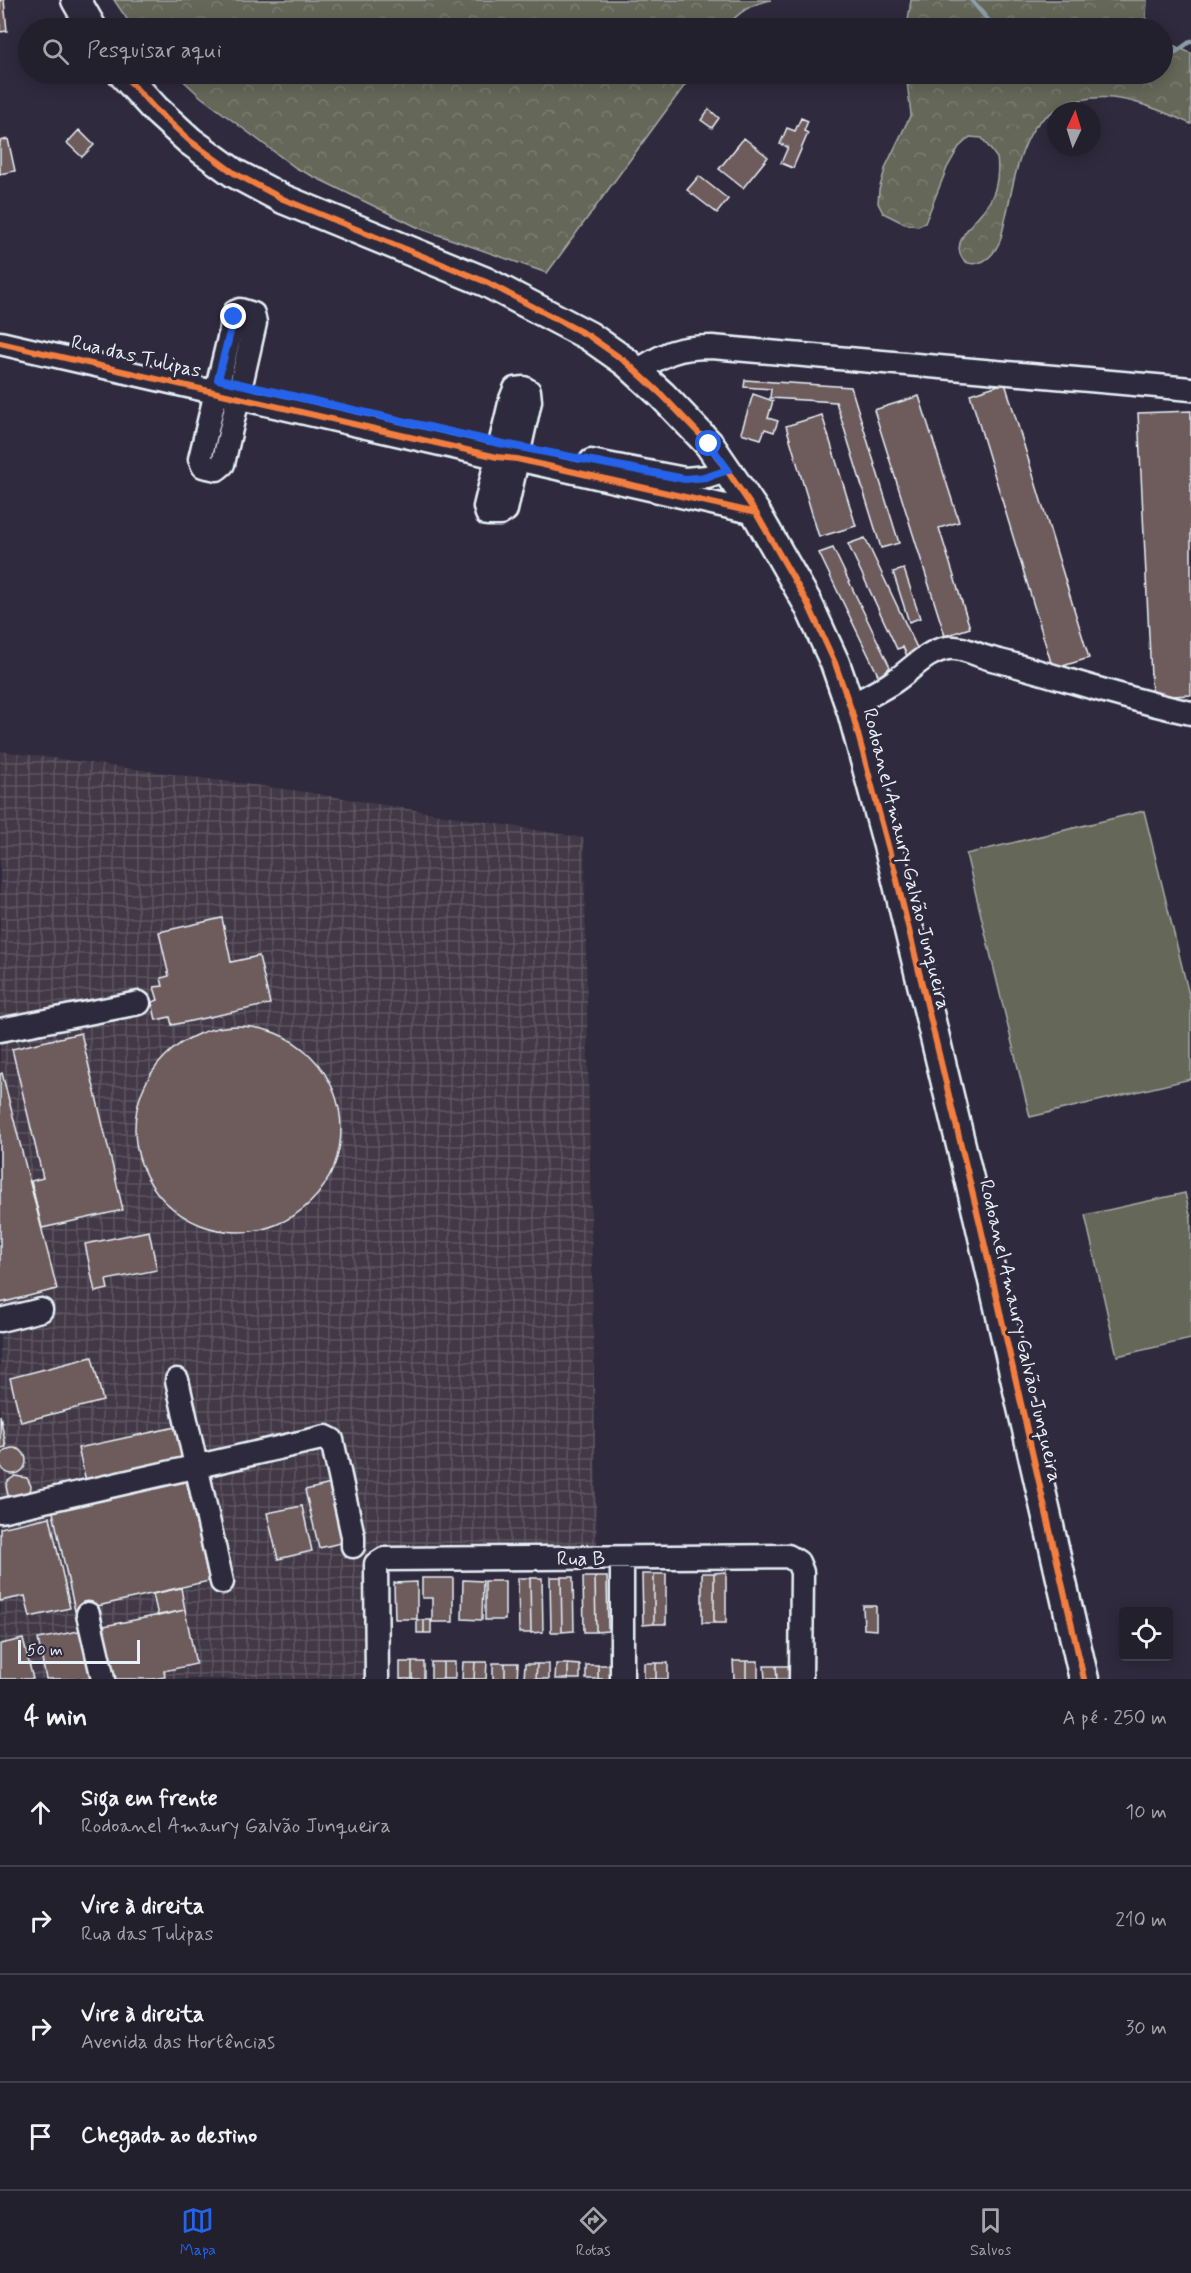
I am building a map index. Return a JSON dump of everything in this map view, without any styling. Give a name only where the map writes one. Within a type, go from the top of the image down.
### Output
[{"type":"main road","points":[[76,0],[86,18]]},
{"type":"main road","name":"Rodoanel Amaury Galvão Junqueira","points":[[132,84],[190,141],[234,173],[283,199],[486,282],[589,336],[637,371],[709,444],[756,513],[808,604],[835,663],[850,706],[894,868],[980,1224],[1084,1679]]},
{"type":"street","name":"Rua das Tulipas","points":[[0,330],[228,388]]},
{"type":"street","name":"Rua das Tulipas","points":[[0,343],[228,388],[508,451],[756,513]]},
{"type":"street","points":[[637,371],[664,354],[676,350],[712,347],[826,359],[1191,389]]},
{"type":"street","points":[[205,463],[228,388]]},
{"type":"street","name":"Rua das Tulipas","points":[[508,451],[685,479],[707,477],[728,470]]},
{"type":"street","points":[[850,706],[890,684],[933,653],[950,648],[960,648],[975,655],[1048,674],[1141,703],[1191,713]]},
{"type":"street","points":[[0,1030],[139,1003]]},
{"type":"street","points":[[0,1320],[41,1310]]},
{"type":"street","points":[[177,1380],[222,1582]]},
{"type":"street","points":[[0,1511],[326,1437],[332,1440],[353,1536],[353,1546]]},
{"type":"street","name":"Rua B","points":[[377,1679],[376,1564],[384,1559],[788,1556],[798,1562],[802,1572],[801,1679]]},
{"type":"street","points":[[622,1559],[622,1679]]},
{"type":"street","points":[[88,1614],[103,1679]]},
{"type":"shaded area","points":[[0,751],[306,792],[584,838],[597,1545],[371,1549],[363,1557],[366,1679],[0,1679]]},
{"type":"green space","points":[[114,0],[771,0],[757,4],[734,18],[126,18]]},
{"type":"green space","points":[[911,0],[1147,0],[1147,18],[908,18]]},
{"type":"green space","points":[[1173,45],[1191,53],[1191,124],[1158,110],[1124,100],[1090,98],[1073,102],[1047,102],[1047,116],[1035,127],[1024,147],[1000,241],[989,258],[982,262],[976,264],[963,260],[959,250],[964,235],[987,205],[996,184],[997,158],[982,138],[970,137],[959,147],[947,168],[925,223],[918,226],[905,224],[883,213],[878,203],[886,166],[911,114],[907,84],[1173,84]]},
{"type":"green space","points":[[187,84],[686,84],[547,273],[419,228],[296,168]]},
{"type":"green space","points":[[1144,811],[1191,1003],[1191,1079],[1030,1117],[966,854]]},
{"type":"green space","points":[[1185,1193],[1191,1219],[1191,1339],[1117,1356],[1085,1215]]},
{"type":"building","points":[[0,0],[4,0],[7,31],[0,32]]},
{"type":"building","points":[[709,109],[719,118],[712,128],[701,120]]},
{"type":"building","points":[[801,118],[808,121],[804,131],[808,133],[793,168],[781,163],[788,147],[780,144],[787,128],[795,131]]},
{"type":"building","points":[[79,130],[94,145],[82,157],[67,143]]},
{"type":"building","points":[[744,138],[768,157],[743,188],[719,169]]},
{"type":"building","points":[[8,139],[15,171],[0,174],[0,141]]},
{"type":"building","points":[[699,176],[728,199],[717,213],[687,190]]},
{"type":"building","points":[[745,380],[851,387],[899,543],[881,548],[836,402],[770,398],[771,389],[744,387]]},
{"type":"building","points":[[1005,383],[1089,658],[1053,669],[970,394]]},
{"type":"building","points":[[753,394],[773,401],[768,418],[778,421],[774,432],[765,429],[761,439],[741,433]]},
{"type":"building","points":[[919,396],[959,522],[939,528],[970,628],[945,636],[874,410]]},
{"type":"building","points":[[1191,411],[1191,695],[1152,697],[1138,413]]},
{"type":"building","points":[[822,415],[856,526],[819,537],[786,426]]},
{"type":"building","points":[[865,538],[918,650],[907,656],[903,647],[897,649],[848,544]]},
{"type":"building","points":[[833,548],[890,667],[879,677],[819,553]]},
{"type":"building","points":[[904,569],[920,618],[909,622],[893,572]]},
{"type":"building","points":[[222,918],[231,962],[259,956],[270,1004],[172,1025],[170,1017],[156,1020],[152,1002],[158,1000],[154,987],[163,986],[161,978],[169,976],[159,932]]},
{"type":"building","points":[[228,1026],[248,1026],[268,1030],[287,1038],[304,1049],[318,1063],[337,1099],[341,1129],[337,1159],[329,1178],[318,1195],[304,1209],[268,1228],[248,1232],[228,1232],[208,1228],[189,1220],[172,1209],[158,1195],[139,1159],[135,1139],[135,1119],[139,1099],[147,1080],[158,1063],[172,1049],[208,1030]]},
{"type":"building","points":[[81,1033],[123,1210],[42,1228],[31,1181],[43,1178],[12,1049]]},
{"type":"building","points":[[2,1073],[57,1289],[0,1303],[0,1074]]},
{"type":"building","points":[[149,1231],[157,1270],[106,1280],[108,1289],[95,1292],[85,1244]]},
{"type":"building","points":[[92,1357],[103,1401],[21,1422],[10,1378]]},
{"type":"building","points":[[0,1415],[6,1447],[0,1448]]},
{"type":"building","points":[[176,1427],[183,1459],[86,1481],[78,1448]]},
{"type":"building","points":[[13,1448],[22,1452],[26,1461],[22,1470],[13,1474],[4,1470],[0,1461],[4,1452]]},
{"type":"building","points":[[15,1476],[27,1478],[31,1486],[30,1493],[11,1498],[8,1495],[6,1486],[8,1481]]},
{"type":"building","points":[[186,1479],[209,1581],[75,1611],[52,1508]]},
{"type":"building","points":[[331,1484],[345,1542],[319,1548],[305,1490]]},
{"type":"building","points":[[302,1506],[312,1551],[278,1559],[267,1513]]},
{"type":"building","points":[[50,1517],[70,1608],[30,1617],[25,1596],[0,1601],[0,1528]]},
{"type":"building","points":[[726,1572],[726,1623],[714,1623],[714,1573]]},
{"type":"building","points":[[702,1573],[714,1573],[714,1623],[702,1623]]},
{"type":"building","points":[[642,1574],[654,1574],[654,1624],[643,1625]]},
{"type":"building","points":[[654,1574],[666,1574],[666,1624],[654,1624]]},
{"type":"building","points":[[550,1577],[561,1577],[562,1632],[551,1632]]},
{"type":"building","points":[[561,1577],[573,1577],[574,1631],[562,1632]]},
{"type":"building","points":[[583,1577],[595,1577],[596,1632],[584,1632]]},
{"type":"building","points":[[595,1577],[607,1577],[608,1631],[596,1632]]},
{"type":"building","points":[[422,1578],[453,1578],[453,1622],[432,1622],[432,1598],[422,1598]]},
{"type":"building","points":[[518,1578],[530,1578],[531,1633],[519,1633]]},
{"type":"building","points":[[530,1578],[542,1578],[543,1632],[531,1633]]},
{"type":"building","points":[[463,1580],[483,1581],[482,1620],[462,1619]]},
{"type":"building","points":[[485,1581],[505,1581],[505,1620],[485,1620]]},
{"type":"building","points":[[417,1582],[417,1619],[395,1619],[394,1583]]},
{"type":"building","points":[[181,1588],[185,1610],[158,1616],[153,1594]]},
{"type":"building","points":[[863,1606],[876,1606],[876,1630],[864,1629]]},
{"type":"building","points":[[185,1610],[196,1664],[164,1671],[165,1677],[153,1679],[46,1679],[38,1639]]},
{"type":"building","points":[[417,1620],[424,1620],[424,1633],[417,1633]]},
{"type":"building","points":[[424,1620],[431,1620],[431,1633],[424,1633]]},
{"type":"building","points":[[23,1639],[33,1679],[0,1679],[0,1644]]},
{"type":"building","points":[[733,1661],[746,1661],[746,1679],[734,1679]]},
{"type":"building","points":[[746,1661],[758,1661],[758,1679],[746,1679]]},
{"type":"building","points":[[400,1662],[412,1662],[412,1679],[400,1679]]},
{"type":"building","points":[[412,1662],[424,1662],[424,1679],[412,1679]]},
{"type":"building","points":[[431,1662],[443,1662],[443,1679],[431,1679]]},
{"type":"building","points":[[443,1662],[455,1662],[455,1679],[443,1679]]},
{"type":"building","points":[[463,1662],[475,1662],[474,1679],[462,1679]]},
{"type":"building","points":[[475,1662],[487,1662],[486,1679],[474,1679]]},
{"type":"building","points":[[493,1663],[505,1663],[505,1679],[493,1679]]},
{"type":"building","points":[[505,1663],[518,1663],[517,1679],[505,1679]]},
{"type":"building","points":[[644,1663],[656,1663],[656,1679],[644,1679]]},
{"type":"building","points":[[656,1663],[668,1663],[668,1679],[656,1679]]},
{"type":"building","points":[[525,1664],[537,1664],[536,1679],[524,1679]]},
{"type":"building","points":[[537,1664],[549,1664],[549,1679],[536,1679]]},
{"type":"building","points":[[556,1664],[568,1664],[568,1679],[555,1679]]},
{"type":"building","points":[[568,1664],[580,1665],[580,1679],[568,1679]]},
{"type":"building","points":[[586,1665],[598,1665],[598,1679],[586,1679]]},
{"type":"building","points":[[598,1665],[610,1665],[610,1679],[598,1679]]},
{"type":"building","points":[[764,1666],[776,1666],[777,1679],[765,1679]]},
{"type":"building","points":[[776,1666],[789,1666],[789,1679],[777,1679]]},
{"type":"waterway","points":[[971,0],[986,18]]},
{"type":"waterway","points":[[1173,54],[1191,41]]},
{"type":"cycle path","points":[[132,84],[190,141],[234,173],[283,199],[486,282],[589,336],[626,362],[662,395],[709,444],[756,513],[808,604],[835,663],[852,712],[894,868],[980,1224],[1084,1679]]},
{"type":"cycle path","points":[[0,343],[497,457],[517,459],[756,513]]},
{"type":"route","points":[[234,317],[218,379],[499,443],[685,479],[707,477],[728,470],[709,444]]}]
